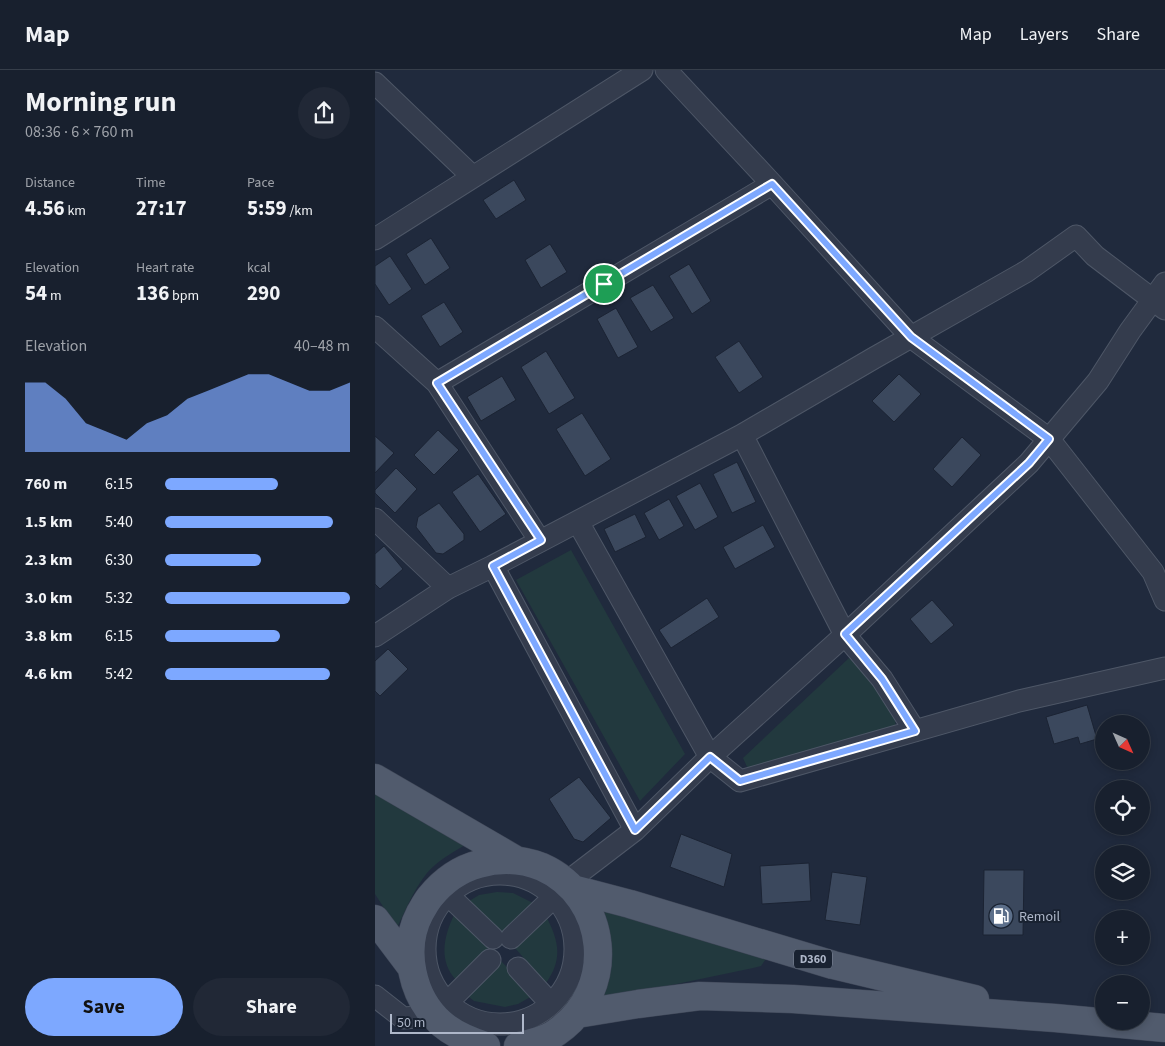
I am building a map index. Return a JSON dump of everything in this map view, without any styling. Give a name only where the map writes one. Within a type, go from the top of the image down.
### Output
[{"type":"main road","points":[[375,778],[516,860]]},
{"type":"main road","points":[[486,1046],[464,1038],[444,1022],[419,994],[412,968],[411,943],[417,919],[429,898],[446,880],[467,867],[491,860],[516,860],[534,864],[552,872],[565,890],[589,911],[598,937],[596,973],[591,990],[577,1014],[556,1039],[518,1046]]},
{"type":"main road","name":"D360","points":[[565,890],[639,907],[833,965],[1055,1018]]},
{"type":"main road","points":[[375,919],[412,968]]},
{"type":"main road","name":"D360","points":[[577,1014],[700,996],[793,1000],[1055,1018],[1165,1028]]},
{"type":"street","points":[[375,239],[643,70]]},
{"type":"street","points":[[666,70],[911,337],[1049,439],[1153,572],[1165,600]]},
{"type":"street","points":[[375,83],[473,177]]},
{"type":"street","points":[[437,383],[772,184]]},
{"type":"street","points":[[375,636],[448,588],[742,435],[1027,271],[1076,236],[1095,256],[1161,297],[1130,331],[1097,381],[1029,463],[710,757],[635,830],[565,890],[502,938],[448,895]]},
{"type":"street","points":[[375,327],[437,383],[541,540]]},
{"type":"street","points":[[742,435],[845,634],[882,679],[915,731]]},
{"type":"street","points":[[375,519],[448,588]]},
{"type":"street","points":[[578,522],[710,757],[740,781],[1019,701],[1165,668]]},
{"type":"street","points":[[493,566],[635,830]]},
{"type":"street","points":[[444,1022],[444,1000],[431,980],[425,957],[426,934],[435,911],[448,895],[472,879],[497,873],[523,877],[546,889],[565,890]]},
{"type":"street","points":[[375,996],[403,1018],[444,1022],[463,1014],[485,1023],[509,1024],[532,1017],[551,1004],[567,983],[575,958],[573,932],[563,908],[565,890]]},
{"type":"street","points":[[444,1022],[489,960]]},
{"type":"street","points":[[518,968],[551,1004]]},
{"type":"green space","points":[[571,550],[685,754],[640,801],[516,580]]},
{"type":"green space","points":[[849,658],[862,668],[896,716],[895,727],[748,769],[743,758]]},
{"type":"green space","points":[[375,794],[465,845],[440,861],[422,879],[397,928],[375,894]]},
{"type":"green space","points":[[497,892],[513,893],[535,904],[503,934],[466,903],[479,895]]},
{"type":"green space","points":[[599,903],[768,956],[761,966],[600,1000]]},
{"type":"green space","points":[[454,915],[488,948],[456,980],[450,973],[445,957],[445,940]]},
{"type":"green space","points":[[546,916],[554,934],[557,958],[546,983],[515,948]]},
{"type":"green space","points":[[501,961],[534,995],[518,1004],[505,1007],[474,1001],[465,994]]},
{"type":"building","points":[[514,180],[526,200],[496,219],[483,200]]},
{"type":"building","points":[[431,238],[450,268],[425,285],[406,254]]},
{"type":"building","points":[[550,244],[567,272],[541,288],[525,260]]},
{"type":"building","points":[[390,256],[412,289],[389,305],[375,284],[375,266]]},
{"type":"building","points":[[689,264],[711,301],[692,314],[669,276]]},
{"type":"building","points":[[653,285],[674,318],[651,332],[630,298]]},
{"type":"building","points":[[444,302],[463,332],[440,347],[421,316]]},
{"type":"building","points":[[616,308],[638,347],[618,358],[597,319]]},
{"type":"building","points":[[739,341],[763,377],[739,393],[715,357]]},
{"type":"building","points":[[546,351],[575,398],[549,414],[521,367]]},
{"type":"building","points":[[899,374],[921,394],[894,422],[872,401]]},
{"type":"building","points":[[502,376],[516,400],[481,421],[467,397]]},
{"type":"building","points":[[582,413],[611,459],[585,476],[556,429]]},
{"type":"building","points":[[438,430],[459,450],[434,475],[414,455]]},
{"type":"building","points":[[375,436],[394,453],[375,473]]},
{"type":"building","points":[[962,437],[981,455],[952,487],[933,469]]},
{"type":"building","points":[[737,462],[756,502],[732,513],[713,474]]},
{"type":"building","points":[[396,468],[417,489],[395,513],[375,493],[375,490]]},
{"type":"building","points":[[478,474],[506,514],[480,532],[452,492]]},
{"type":"building","points":[[700,483],[718,517],[695,530],[676,496]]},
{"type":"building","points":[[669,499],[684,526],[659,540],[644,513]]},
{"type":"building","points":[[439,503],[464,534],[464,540],[443,554],[436,553],[416,527],[418,517]]},
{"type":"building","points":[[635,514],[646,537],[615,552],[604,529]]},
{"type":"building","points":[[763,525],[775,547],[735,569],[723,547]]},
{"type":"building","points":[[384,546],[403,569],[380,589],[375,584],[375,554]]},
{"type":"building","points":[[707,598],[719,617],[671,648],[659,630]]},
{"type":"building","points":[[932,600],[954,625],[931,644],[910,619]]},
{"type":"building","points":[[388,649],[408,669],[380,696],[375,691],[375,661]]},
{"type":"building","points":[[1087,705],[1095,732],[1095,740],[1080,744],[1078,737],[1054,744],[1046,717]]},
{"type":"building","points":[[579,777],[611,818],[583,842],[574,839],[549,799]]},
{"type":"building","points":[[681,834],[732,854],[724,887],[670,867]]},
{"type":"building","points":[[809,863],[811,901],[762,904],[760,866]]},
{"type":"building","points":[[984,870],[1024,870],[1023,935],[983,935]]},
{"type":"building","points":[[832,872],[867,877],[860,925],[825,920]]},
{"type":"place","name":"Remoil","points":[[1001,916]]},
{"type":"route","points":[[772,184],[911,337],[1049,439],[1029,463],[845,634],[882,679],[915,731],[740,781],[710,757],[635,830],[493,566],[541,540],[437,383],[604,284],[772,184]]}]
